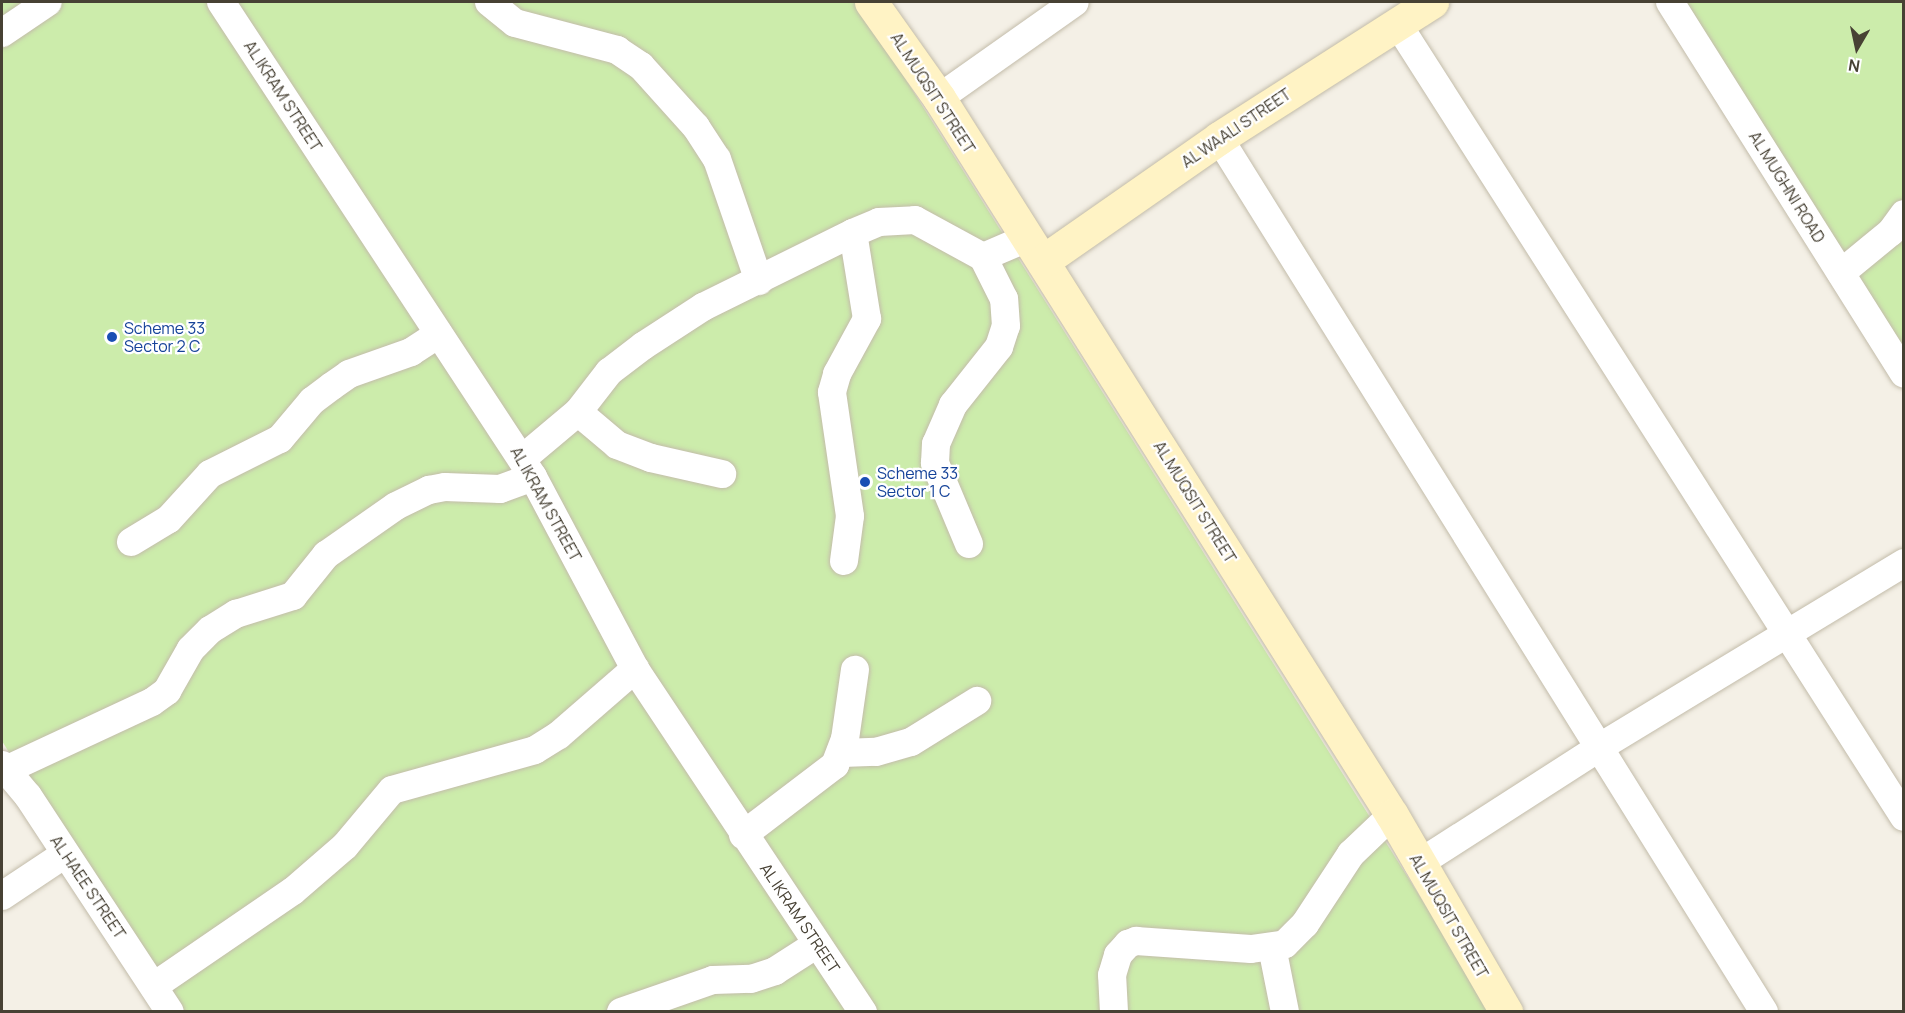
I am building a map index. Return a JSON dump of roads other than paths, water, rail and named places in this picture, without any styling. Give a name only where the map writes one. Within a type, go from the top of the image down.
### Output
[{"type":"street","points":[[2,33],[48,2]]},
{"type":"street","name":"AL IKRAM STREET","points":[[221,2],[528,468],[635,669],[743,835],[863,1011]]},
{"type":"street","points":[[489,2],[515,23],[617,50],[641,66],[696,127],[717,159],[759,281]]},
{"type":"street","name":"AL MUQSIT STREET","points":[[871,2],[939,98],[1392,815],[1418,864],[1506,1011]]},
{"type":"street","points":[[939,98],[1075,2]]},
{"type":"street","name":"AL WAALI STREET","points":[[1034,250],[1219,138],[1432,2]]},
{"type":"street","name":"AL MUGHNI ROAD","points":[[1670,2],[1904,373]]},
{"type":"street","points":[[1397,23],[1904,817]]},
{"type":"street","points":[[1219,138],[1764,1011]]},
{"type":"street","points":[[1841,273],[1891,232],[1904,214]]},
{"type":"street","points":[[4,767],[152,702],[167,691],[191,649],[210,630],[236,614],[293,596],[326,555],[396,506],[429,490],[446,487],[500,489],[528,468],[578,412],[609,372],[643,346],[703,307],[879,222],[915,220],[983,257],[1004,299],[1006,326],[999,347],[953,405],[936,444],[935,463],[969,544]]},
{"type":"street","points":[[844,561],[850,516],[832,392],[837,374],[867,319],[853,233]]},
{"type":"street","points":[[983,257],[1034,250]]},
{"type":"street","points":[[131,542],[168,519],[210,474],[280,439],[312,401],[332,386],[350,374],[411,352],[439,334]]},
{"type":"street","points":[[578,412],[617,445],[651,458],[722,474]]},
{"type":"street","points":[[1418,864],[1600,747],[1904,563]]},
{"type":"street","points":[[154,986],[293,891],[345,846],[392,790],[535,750],[559,735],[635,669]]},
{"type":"street","points":[[743,835],[823,777],[842,753],[855,670]]},
{"type":"street","points":[[842,753],[876,752],[912,742],[977,701]]},
{"type":"street","name":"AL HAEE STREET","points":[[4,767],[28,796],[170,1011]]},
{"type":"street","points":[[1114,1011],[1112,975],[1118,955],[1128,944],[1136,941],[1272,947],[1285,944],[1305,924],[1351,854],[1392,815]]},
{"type":"street","points":[[2,896],[65,854]]},
{"type":"street","points":[[621,1011],[713,980],[751,979],[775,971],[816,944]]},
{"type":"street","points":[[1272,947],[1285,1011]]},
{"type":"place","name":"Scheme 33 Sector 2 C","points":[[112,337]]},
{"type":"place","name":"Scheme 33 Sector 1 C","points":[[865,482]]}]
